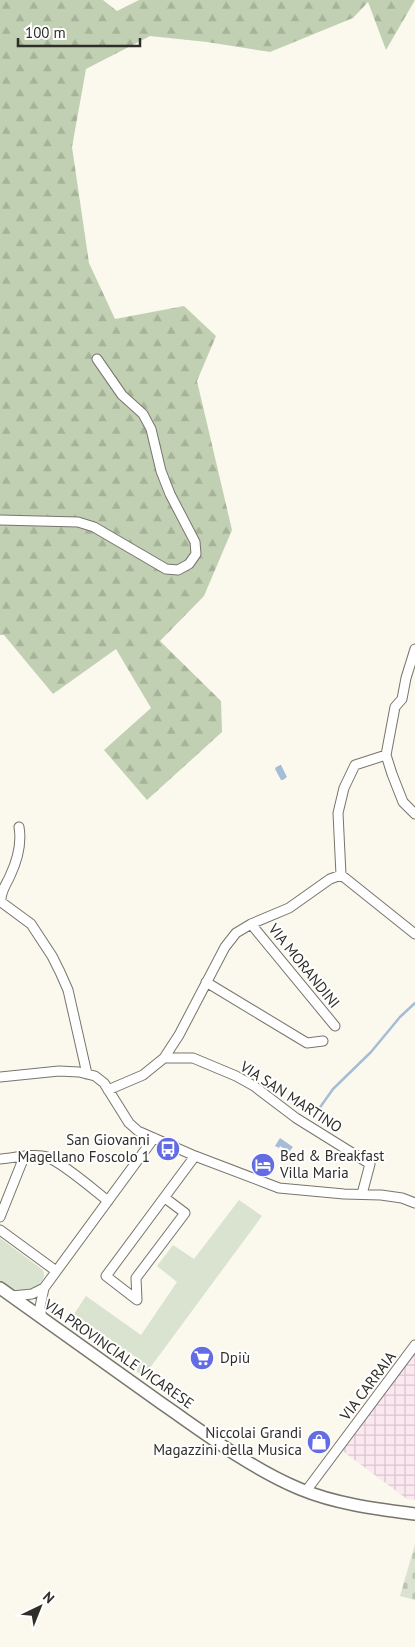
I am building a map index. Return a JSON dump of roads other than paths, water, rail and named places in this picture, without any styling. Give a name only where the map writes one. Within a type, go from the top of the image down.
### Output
[{"type":"main road","name":"VIA PROVINCIALE VICARESE","points":[[0,1288],[235,1453],[264,1471],[306,1491],[359,1505],[415,1514]]},
{"type":"street","points":[[0,520],[78,522],[94,527],[166,569],[178,570],[189,564],[196,554],[195,542],[170,494],[161,471],[151,429],[143,414],[122,395],[97,359]]},
{"type":"street","points":[[415,649],[402,699],[394,707],[386,755],[403,802],[415,814]]},
{"type":"street","points":[[386,755],[355,765],[344,788],[338,813],[341,875],[415,934]]},
{"type":"street","points":[[19,827],[20,848],[1,895],[1,902],[31,924],[52,956],[68,990],[87,1074]]},
{"type":"street","name":"VIA MORANDINI","points":[[108,1090],[143,1075],[164,1058],[228,942],[236,933],[251,924],[289,908],[330,879],[341,875]]},
{"type":"street","name":"VIA MORANDINI","points":[[251,924],[335,1026]]},
{"type":"street","points":[[206,982],[307,1043],[323,1041]]},
{"type":"street","name":"VIA SAN MARTINO","points":[[164,1058],[193,1058],[236,1076],[254,1086],[296,1118],[370,1164],[362,1194]]},
{"type":"street","points":[[0,1077],[59,1071],[87,1074],[100,1079],[129,1123],[138,1131],[195,1156],[279,1188],[402,1198],[415,1203]]},
{"type":"street","points":[[42,1318],[40,1307],[44,1288],[154,1138]]},
{"type":"street","points":[[165,1198],[185,1212],[136,1278],[137,1300],[106,1276],[195,1156]]},
{"type":"street","points":[[0,1217],[24,1157]]},
{"type":"street","points":[[0,1159],[48,1158],[58,1163],[108,1202]]},
{"type":"street","points":[[0,1230],[56,1271]]},
{"type":"street","points":[[11,1296],[19,1297],[32,1294],[44,1288]]},
{"type":"street","name":"VIA CARRAIA","points":[[306,1491],[415,1345]]},
{"type":"water","points":[[281,765],[287,777],[283,780],[281,780],[275,769]]},
{"type":"water","points":[[280,1138],[293,1147],[289,1152],[280,1146],[279,1148],[275,1146]]},
{"type":"waterway","points":[[316,1113],[333,1089],[371,1052],[400,1017],[415,1003]]},
{"type":"place","name":"San Giovanni Magellano Foscolo 1","points":[[168,1149]]},
{"type":"place","name":"Bed & Breakfast Villa Maria","points":[[263,1165]]},
{"type":"place","name":"Dpiù","points":[[202,1358]]},
{"type":"place","name":"Niccolai Grandi Magazzini della Musica","points":[[319,1442]]}]
